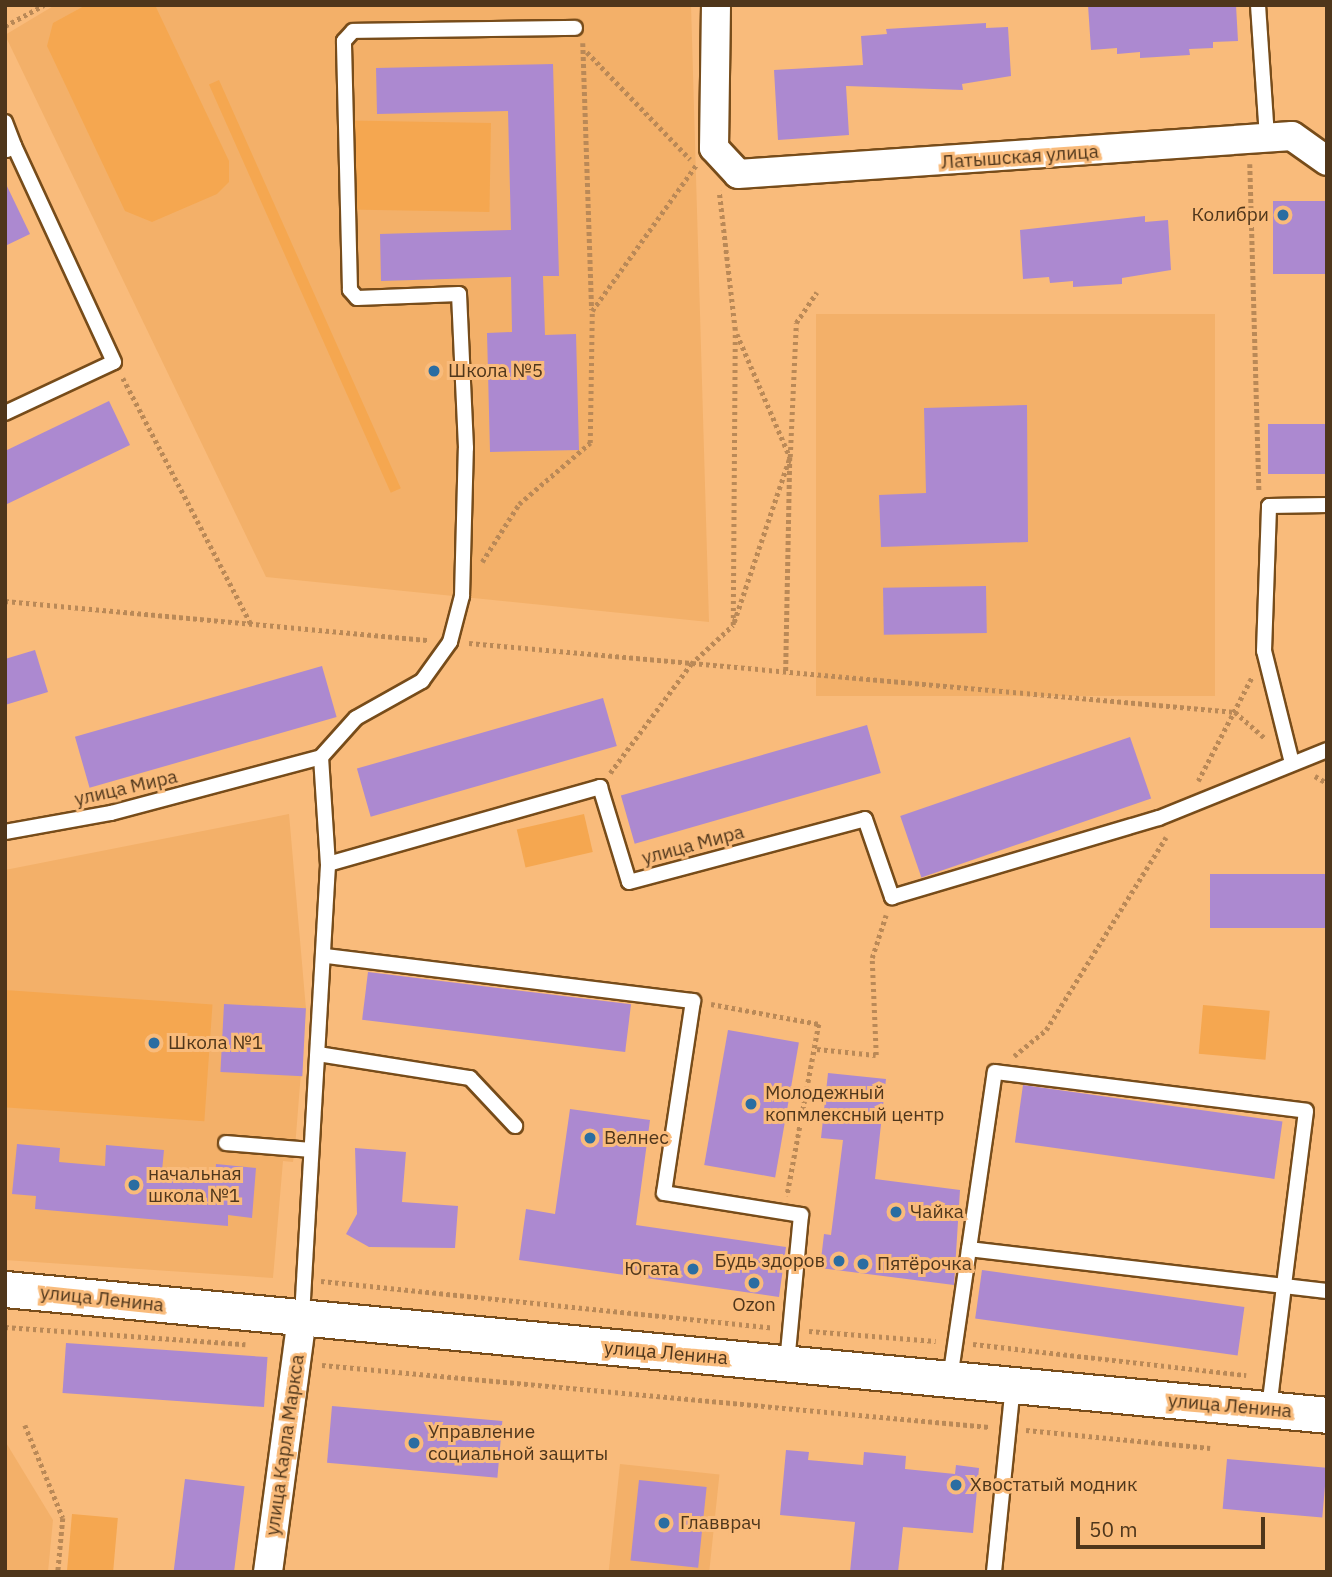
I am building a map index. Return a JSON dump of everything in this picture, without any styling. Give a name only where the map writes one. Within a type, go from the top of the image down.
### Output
[{"type":"street","points":[[705,156],[716,5]]},
{"type":"street","name":"Латышская улица","points":[[705,156],[738,174],[1293,136],[1327,161]]},
{"type":"street","name":"улица Ленина","points":[[5,1289],[1013,1385],[1271,1394],[1327,1415]]},
{"type":"street","name":"улица Карла Маркса","points":[[268,1572],[302,1318]]},
{"type":"lane","points":[[1258,5],[1258,139]]},
{"type":"lane","points":[[302,1318],[300,1279],[326,956],[328,864],[321,757],[356,718],[422,681],[450,642],[462,596],[466,448],[459,294],[357,298],[350,290],[344,41],[354,31],[575,28]]},
{"type":"lane","points":[[5,122],[9,148],[114,362],[5,413]]},
{"type":"lane","points":[[1292,763],[1264,651],[1269,506],[1327,505]]},
{"type":"lane","points":[[892,897],[1185,807],[1327,750]]},
{"type":"lane","name":"улица Мира","points":[[5,832],[111,813],[321,757]]},
{"type":"lane","points":[[328,864],[600,787]]},
{"type":"lane","name":"улица Мира","points":[[600,787],[629,882],[865,818],[892,897]]},
{"type":"lane","points":[[326,956],[693,1001],[664,1193],[801,1215],[787,1364]]},
{"type":"lane","points":[[318,1054],[470,1079],[514,1126]]},
{"type":"lane","points":[[950,1379],[995,1072],[1306,1111],[1271,1394]]},
{"type":"lane","points":[[226,1143],[311,1150]]},
{"type":"lane","points":[[969,1248],[1327,1291]]},
{"type":"lane","points":[[994,1572],[1013,1385]]},
{"type":"path","points":[[5,26],[44,5]]},
{"type":"path","points":[[575,28],[587,52],[705,156],[735,330],[733,625]]},
{"type":"path","points":[[462,596],[519,504],[590,443],[592,311],[587,52]]},
{"type":"path","points":[[1258,139],[1255,483],[1269,506]]},
{"type":"path","points":[[592,311],[705,156]]},
{"type":"path","points":[[786,672],[790,457],[796,323],[817,292]]},
{"type":"path","points":[[600,787],[691,664],[733,625],[790,457],[735,330]]},
{"type":"path","points":[[114,362],[251,624]]},
{"type":"path","points":[[5,601],[1235,712],[1292,763],[1327,783]]},
{"type":"path","points":[[995,1072],[1045,1030],[1185,807],[1264,651]]},
{"type":"path","points":[[817,1049],[876,1055],[872,958],[892,897]]},
{"type":"path","points":[[693,1001],[819,1024],[817,1049],[784,1212]]},
{"type":"path","points":[[300,1279],[790,1329],[956,1343],[1271,1394]]},
{"type":"path","points":[[5,1328],[274,1346],[296,1362],[1210,1448]]},
{"type":"path","points":[[25,1425],[63,1518],[58,1572]]},
{"type":"shaded area","name":"Школа №5","points":[[55,5],[691,5],[709,622],[266,577],[5,35]]},
{"type":"shaded area","points":[[86,5],[155,5],[229,161],[229,182],[217,194],[152,222],[125,211],[47,46],[53,23]]},
{"type":"shaded area","points":[[219,80],[401,488],[391,493],[209,84]]},
{"type":"shaded area","points":[[350,121],[491,123],[489,212],[348,210]]},
{"type":"shaded area","points":[[816,314],[1215,314],[1215,696],[816,696]]},
{"type":"shaded area","name":"Школа №1","points":[[289,814],[306,1009],[295,1148],[293,1162],[283,1161],[273,1278],[5,1260],[5,870]]},
{"type":"shaded area","points":[[584,814],[593,852],[526,868],[517,830]]},
{"type":"shaded area","points":[[5,990],[212,1005],[204,1121],[5,1107]]},
{"type":"shaded area","points":[[1203,1005],[1270,1011],[1265,1060],[1199,1054]]},
{"type":"shaded area","points":[[5,1441],[53,1520],[48,1572],[5,1572]]},
{"type":"shaded area","name":"Главврач","points":[[620,1464],[719,1474],[709,1572],[609,1572]]},
{"type":"shaded area","points":[[72,1514],[118,1518],[113,1572],[67,1572]]},
{"type":"building","points":[[1088,5],[1236,5],[1238,41],[1213,42],[1213,48],[1189,49],[1190,55],[1140,58],[1140,52],[1117,54],[1117,48],[1091,50]]},
{"type":"building","points":[[986,23],[986,28],[1008,27],[1011,76],[962,84],[963,90],[846,86],[849,135],[778,140],[774,70],[863,65],[861,36],[887,34],[886,29]]},
{"type":"building","points":[[553,64],[559,276],[543,276],[545,335],[576,334],[579,450],[490,452],[487,333],[512,332],[511,277],[381,281],[380,234],[511,230],[508,111],[377,114],[376,68]]},
{"type":"building","points":[[5,182],[30,234],[5,246]]},
{"type":"building","points":[[1273,201],[1327,201],[1327,274],[1273,274]]},
{"type":"building","points":[[1145,216],[1145,222],[1168,220],[1171,270],[1122,278],[1122,284],[1073,287],[1073,281],[1050,283],[1049,277],[1023,279],[1020,230]]},
{"type":"building","points":[[109,401],[130,445],[5,505],[5,451]]},
{"type":"building","points":[[1027,405],[1028,542],[881,547],[879,495],[926,493],[924,408]]},
{"type":"building","points":[[1268,424],[1327,424],[1327,474],[1268,474]]},
{"type":"building","points":[[986,586],[987,633],[884,635],[883,588]]},
{"type":"building","points":[[35,650],[48,692],[5,705],[5,659]]},
{"type":"building","points":[[322,666],[337,717],[90,788],[75,737]]},
{"type":"building","points":[[603,698],[617,746],[371,817],[357,769]]},
{"type":"building","points":[[867,725],[881,773],[635,844],[621,796]]},
{"type":"building","points":[[1130,737],[1151,798],[921,878],[900,816]]},
{"type":"building","points":[[1210,874],[1327,874],[1327,928],[1210,928]]},
{"type":"building","points":[[368,972],[631,1004],[625,1052],[362,1020]]},
{"type":"building","points":[[224,1004],[306,1008],[302,1076],[220,1072]]},
{"type":"building","name":"Молодежный копмлексный центр","points":[[728,1030],[799,1043],[775,1177],[704,1165]]},
{"type":"building","name":"Чайка","points":[[828,1073],[886,1079],[875,1179],[960,1190],[954,1285],[820,1268],[824,1234],[831,1235],[843,1140],[821,1138]]},
{"type":"building","points":[[1023,1085],[1282,1121],[1274,1179],[1015,1142]]},
{"type":"building","points":[[570,1109],[650,1120],[636,1225],[786,1247],[779,1297],[519,1260],[526,1209],[555,1214]]},
{"type":"building","name":"начальная школа №1","points":[[17,1144],[60,1148],[59,1162],[105,1166],[106,1145],[164,1150],[162,1171],[215,1176],[216,1164],[256,1168],[252,1218],[228,1215],[228,1226],[35,1209],[36,1196],[12,1194]]},
{"type":"building","points":[[355,1148],[406,1152],[402,1202],[458,1206],[455,1248],[369,1247],[346,1234],[357,1214]]},
{"type":"building","points":[[982,1270],[1244,1307],[1238,1355],[975,1319]]},
{"type":"building","points":[[66,1343],[268,1357],[264,1407],[63,1393]]},
{"type":"building","name":"Управление социальной защиты","points":[[332,1406],[502,1421],[497,1478],[327,1463]]},
{"type":"building","points":[[786,1450],[809,1452],[808,1460],[863,1465],[864,1452],[906,1456],[905,1469],[955,1474],[956,1465],[979,1468],[973,1533],[903,1527],[898,1572],[850,1572],[855,1522],[780,1515]]},
{"type":"building","points":[[1227,1459],[1327,1468],[1322,1518],[1223,1509]]},
{"type":"building","points":[[185,1479],[245,1486],[234,1572],[174,1572]]},
{"type":"building","points":[[639,1480],[707,1487],[698,1568],[631,1561]]},
{"type":"place","name":"Колибри","points":[[1283,215]]},
{"type":"place","name":"Школа №5","points":[[434,371]]},
{"type":"place","name":"Школа №1","points":[[154,1043]]},
{"type":"place","name":"Молодежный копмлексный центр","points":[[751,1104]]},
{"type":"place","name":"Велнес","points":[[590,1138]]},
{"type":"place","name":"начальная школа №1","points":[[134,1185]]},
{"type":"place","name":"Чайка","points":[[896,1212]]},
{"type":"place","name":"Будь здоров","points":[[839,1261]]},
{"type":"place","name":"Пятёрочка","points":[[863,1264]]},
{"type":"place","name":"Югата","points":[[693,1269]]},
{"type":"place","name":"Ozon","points":[[754,1283]]},
{"type":"place","name":"Управление социальной защиты","points":[[414,1443]]},
{"type":"place","name":"Хвостатый модник","points":[[956,1485]]},
{"type":"place","name":"Главврач","points":[[664,1523]]}]
